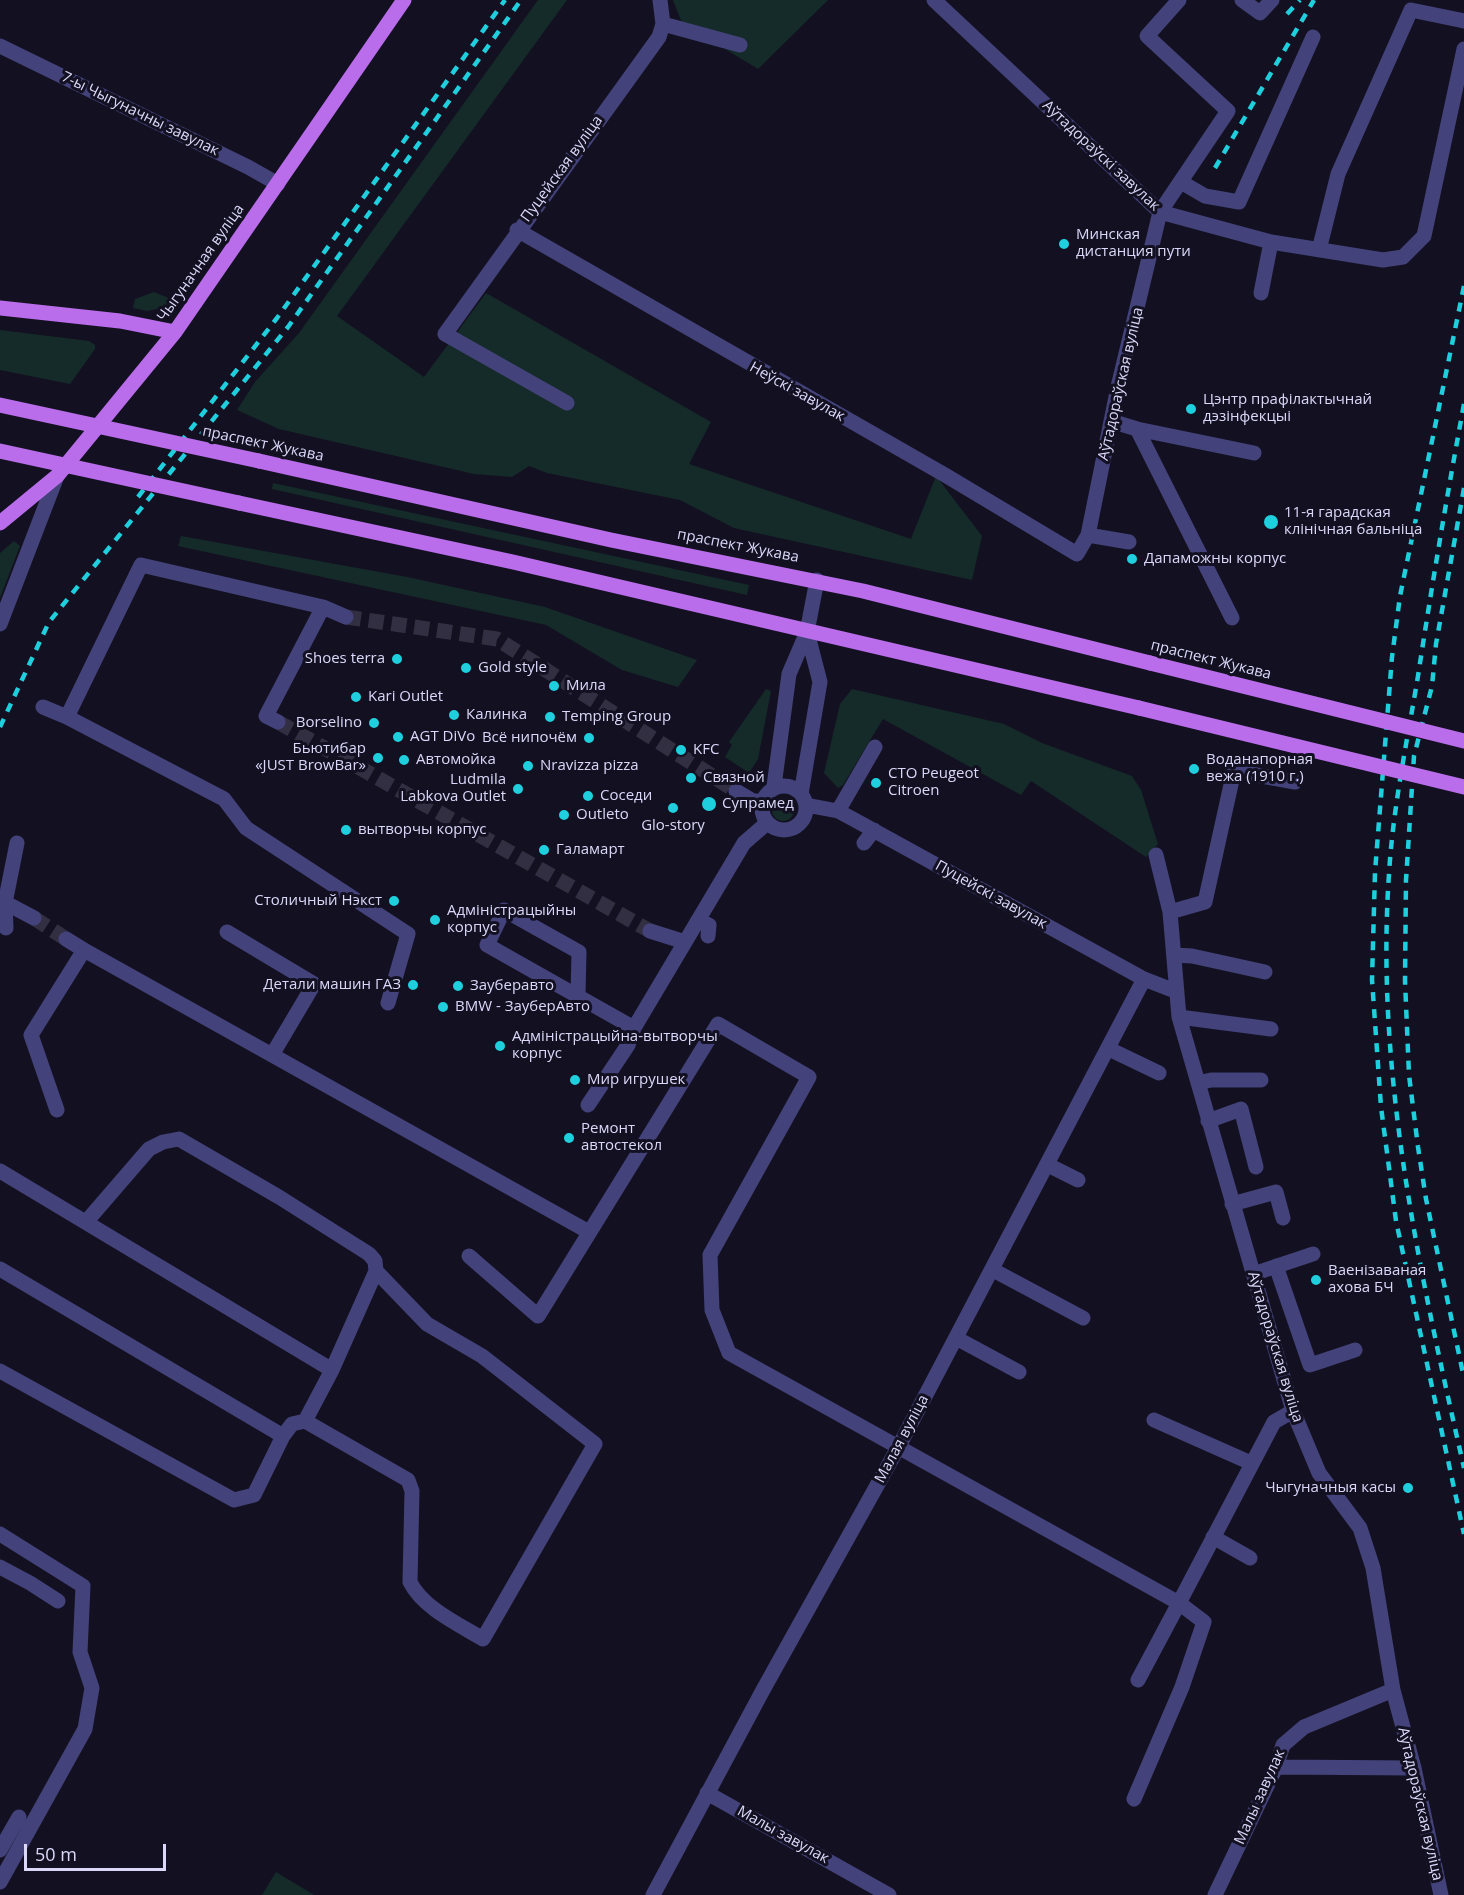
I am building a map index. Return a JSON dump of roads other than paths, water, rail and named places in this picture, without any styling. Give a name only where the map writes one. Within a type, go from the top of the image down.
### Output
[{"type":"main road","name":"Чыгуначная вуліца","points":[[0,523],[57,476],[175,333],[404,0]]},
{"type":"main road","points":[[0,308],[120,321],[175,333]]},
{"type":"main road","name":"праспект Жукава","points":[[0,405],[611,540],[817,580],[1464,741]]},
{"type":"main road","points":[[0,451],[513,562],[1139,708],[1464,787]]},
{"type":"street","points":[[660,0],[663,24],[740,45]]},
{"type":"street","name":"Аўтадораўскі завулак","points":[[934,0],[1160,212],[1271,242],[1383,260],[1403,257],[1424,236],[1464,48]]},
{"type":"street","points":[[1160,212],[1228,111],[1147,36],[1179,0]]},
{"type":"street","points":[[1242,0],[1260,14],[1272,0]]},
{"type":"street","points":[[1319,250],[1338,174],[1413,5],[1464,21]]},
{"type":"street","name":"Пуцейская вуліца","points":[[567,403],[445,334],[659,37],[663,24]]},
{"type":"street","points":[[1181,182],[1205,196],[1239,202],[1313,37]]},
{"type":"street","name":"7-ы Чыгуначны завулак","points":[[0,46],[278,184]]},
{"type":"street","name":"Аўтадораўская вуліца","points":[[1077,554],[1088,535],[1111,421],[1160,212]]},
{"type":"street","name":"Неўскі завулак","points":[[517,231],[945,475],[1077,554]]},
{"type":"street","points":[[1261,293],[1271,242]]},
{"type":"street","points":[[1111,421],[1137,429],[1254,453]]},
{"type":"street","points":[[1137,429],[1232,618]]},
{"type":"street","points":[[0,624],[57,476]]},
{"type":"street","points":[[1088,535],[1129,542]]},
{"type":"street","points":[[67,717],[141,565],[323,607],[346,617]]},
{"type":"street","points":[[807,632],[820,682],[804,800],[805,816],[793,828],[782,831],[767,823],[762,812],[763,801],[774,786],[789,674],[807,632],[817,580]]},
{"type":"street","points":[[278,722],[266,716],[323,607]]},
{"type":"street","points":[[43,707],[67,717],[224,799],[246,828],[408,934],[388,1003]]},
{"type":"street","points":[[837,811],[875,747]]},
{"type":"street","points":[[1170,912],[1205,902],[1234,771],[1295,782]]},
{"type":"street","points":[[774,786],[789,786],[804,800]]},
{"type":"street","points":[[736,791],[753,801],[763,801]]},
{"type":"street","name":"Пуцейскі завулак","points":[[804,800],[837,811],[874,830],[1144,979],[1175,991]]},
{"type":"street","points":[[588,1105],[628,1045],[634,1028],[744,843],[767,823]]},
{"type":"street","points":[[864,843],[874,830]]},
{"type":"street","points":[[6,928],[3,902],[17,843]]},
{"type":"street","name":"Аўтадораўская вуліца","points":[[1156,855],[1170,912],[1179,1017],[1293,1411],[1319,1473],[1360,1528],[1373,1568],[1393,1690],[1414,1768],[1441,1895]]},
{"type":"street","points":[[3,902],[34,918]]},
{"type":"street","points":[[578,995],[579,952],[504,910],[487,945],[634,1028]]},
{"type":"street","points":[[698,920],[709,925],[708,936]]},
{"type":"street","points":[[650,931],[686,942]]},
{"type":"street","points":[[227,932],[314,984],[272,1055]]},
{"type":"street","points":[[66,939],[589,1232]]},
{"type":"street","points":[[57,1110],[31,1035],[84,950]]},
{"type":"street","points":[[1174,956],[1192,956],[1265,972]]},
{"type":"street","name":"Малая вуліца","points":[[653,1895],[899,1446],[1048,1166],[1144,979]]},
{"type":"street","points":[[1179,1017],[1270,1029]]},
{"type":"street","points":[[468,1256],[538,1316],[718,1024],[809,1077],[710,1255],[712,1310],[729,1353],[1179,1603],[1204,1622],[1182,1687],[1134,1799]]},
{"type":"street","points":[[1109,1049],[1160,1073]]},
{"type":"street","points":[[1198,1083],[1211,1080],[1261,1080]]},
{"type":"street","points":[[1208,1121],[1241,1109],[1256,1167]]},
{"type":"street","points":[[86,1221],[149,1149],[163,1142],[178,1140],[279,1197],[369,1254],[375,1261],[376,1271],[332,1370],[305,1421]]},
{"type":"street","points":[[1048,1166],[1078,1180]]},
{"type":"street","points":[[0,1171],[332,1370]]},
{"type":"street","points":[[1232,1204],[1276,1192],[1283,1218]]},
{"type":"street","points":[[1253,1274],[1313,1254]]},
{"type":"street","points":[[1276,1266],[1310,1365],[1355,1350]]},
{"type":"street","points":[[0,1269],[283,1436]]},
{"type":"street","points":[[993,1270],[1083,1318]]},
{"type":"street","points":[[0,1371],[234,1500],[254,1495],[283,1436],[292,1424],[305,1421],[408,1480],[412,1491],[410,1582],[414,1590],[436,1610],[483,1639],[595,1444],[482,1356],[427,1324],[376,1271]]},
{"type":"street","points":[[956,1338],[1019,1372]]},
{"type":"street","points":[[1138,1680],[1274,1422],[1293,1411]]},
{"type":"street","points":[[1154,1420],[1251,1463]]},
{"type":"street","points":[[0,1534],[83,1586],[80,1652],[92,1688],[85,1729],[2,1872]]},
{"type":"street","points":[[1213,1537],[1250,1558]]},
{"type":"street","points":[[0,1567],[30,1582],[58,1601]]},
{"type":"street","name":"Малы завулак","points":[[1215,1895],[1276,1767],[1283,1744],[1304,1727],[1393,1690]]},
{"type":"street","points":[[1276,1767],[1414,1768]]},
{"type":"street","name":"Малы завулак","points":[[707,1793],[889,1895]]},
{"type":"street","points":[[0,1850],[19,1816]]},
{"type":"tunnel","points":[[346,617],[497,639],[736,791]]},
{"type":"tunnel","points":[[278,722],[650,931]]},
{"type":"tunnel","points":[[34,918],[66,939]]},
{"type":"railway","points":[[138,497],[277,318],[505,0]]},
{"type":"railway","points":[[0,727],[49,622],[288,327],[521,0]]},
{"type":"railway","points":[[1287,14],[1300,0]]},
{"type":"railway","points":[[1215,168],[1314,0]]},
{"type":"railway","points":[[1464,286],[1400,596],[1392,657],[1375,872],[1372,980],[1381,1107],[1396,1221],[1464,1534]]},
{"type":"railway","points":[[1464,404],[1397,799],[1389,874],[1386,949],[1395,1099],[1405,1173],[1417,1248],[1464,1468]]},
{"type":"railway","points":[[1464,488],[1436,644],[1432,686],[1414,756],[1406,880],[1405,981],[1409,1075],[1418,1147],[1426,1199],[1464,1378]]},
{"type":"place","name":"Минская дистанция пути","points":[[1064,244]]},
{"type":"place","name":"Цэнтр прафілактычнай дэзінфекцыі","points":[[1191,409]]},
{"type":"place","name":"11-я гарадская клінічная бальніца","points":[[1271,522]]},
{"type":"place","name":"Дапаможны корпус","points":[[1132,559]]},
{"type":"place","name":"Shoes terra","points":[[397,659]]},
{"type":"place","name":"Gold style","points":[[466,668]]},
{"type":"place","name":"Мила","points":[[554,686]]},
{"type":"place","name":"Kari Outlet","points":[[356,697]]},
{"type":"place","name":"Калинка","points":[[454,715]]},
{"type":"place","name":"Temping Group","points":[[550,717]]},
{"type":"place","name":"Borselino","points":[[374,723]]},
{"type":"place","name":"AGT DiVo","points":[[398,737]]},
{"type":"place","name":"Всё нипочём","points":[[589,738]]},
{"type":"place","name":"KFC","points":[[681,750]]},
{"type":"place","name":"Бьютибар «JUST BrowBar»","points":[[378,758]]},
{"type":"place","name":"Автомойка","points":[[404,760]]},
{"type":"place","name":"Nravizza pizza","points":[[528,766]]},
{"type":"place","name":"Воданапорная вежа (1910 г.)","points":[[1194,769]]},
{"type":"place","name":"Связной","points":[[691,778]]},
{"type":"place","name":"СТО Peugeot Citroen","points":[[876,783]]},
{"type":"place","name":"Ludmila Labkova Outlet","points":[[518,789]]},
{"type":"place","name":"Соседи","points":[[588,796]]},
{"type":"place","name":"Супрамед","points":[[709,804]]},
{"type":"place","name":"Glo-story","points":[[673,808]]},
{"type":"place","name":"Outleto","points":[[564,815]]},
{"type":"place","name":"вытворчы корпус","points":[[346,830]]},
{"type":"place","name":"Галамарт","points":[[544,850]]},
{"type":"place","name":"Столичный Нэкст","points":[[394,901]]},
{"type":"place","name":"Адміністрацыйны корпус","points":[[435,920]]},
{"type":"place","name":"Детали машин ГАЗ","points":[[413,985]]},
{"type":"place","name":"Зауберавто","points":[[458,986]]},
{"type":"place","name":"BMW - ЗауберАвто","points":[[443,1007]]},
{"type":"place","name":"Адміністрацыйна-вытворчы корпус","points":[[500,1046]]},
{"type":"place","name":"Мир игрушек","points":[[575,1080]]},
{"type":"place","name":"Ремонт автостекол","points":[[569,1138]]},
{"type":"place","name":"Ваенізаваная ахова БЧ","points":[[1316,1280]]},
{"type":"place","name":"Чыгуначныя касы","points":[[1408,1488]]}]
